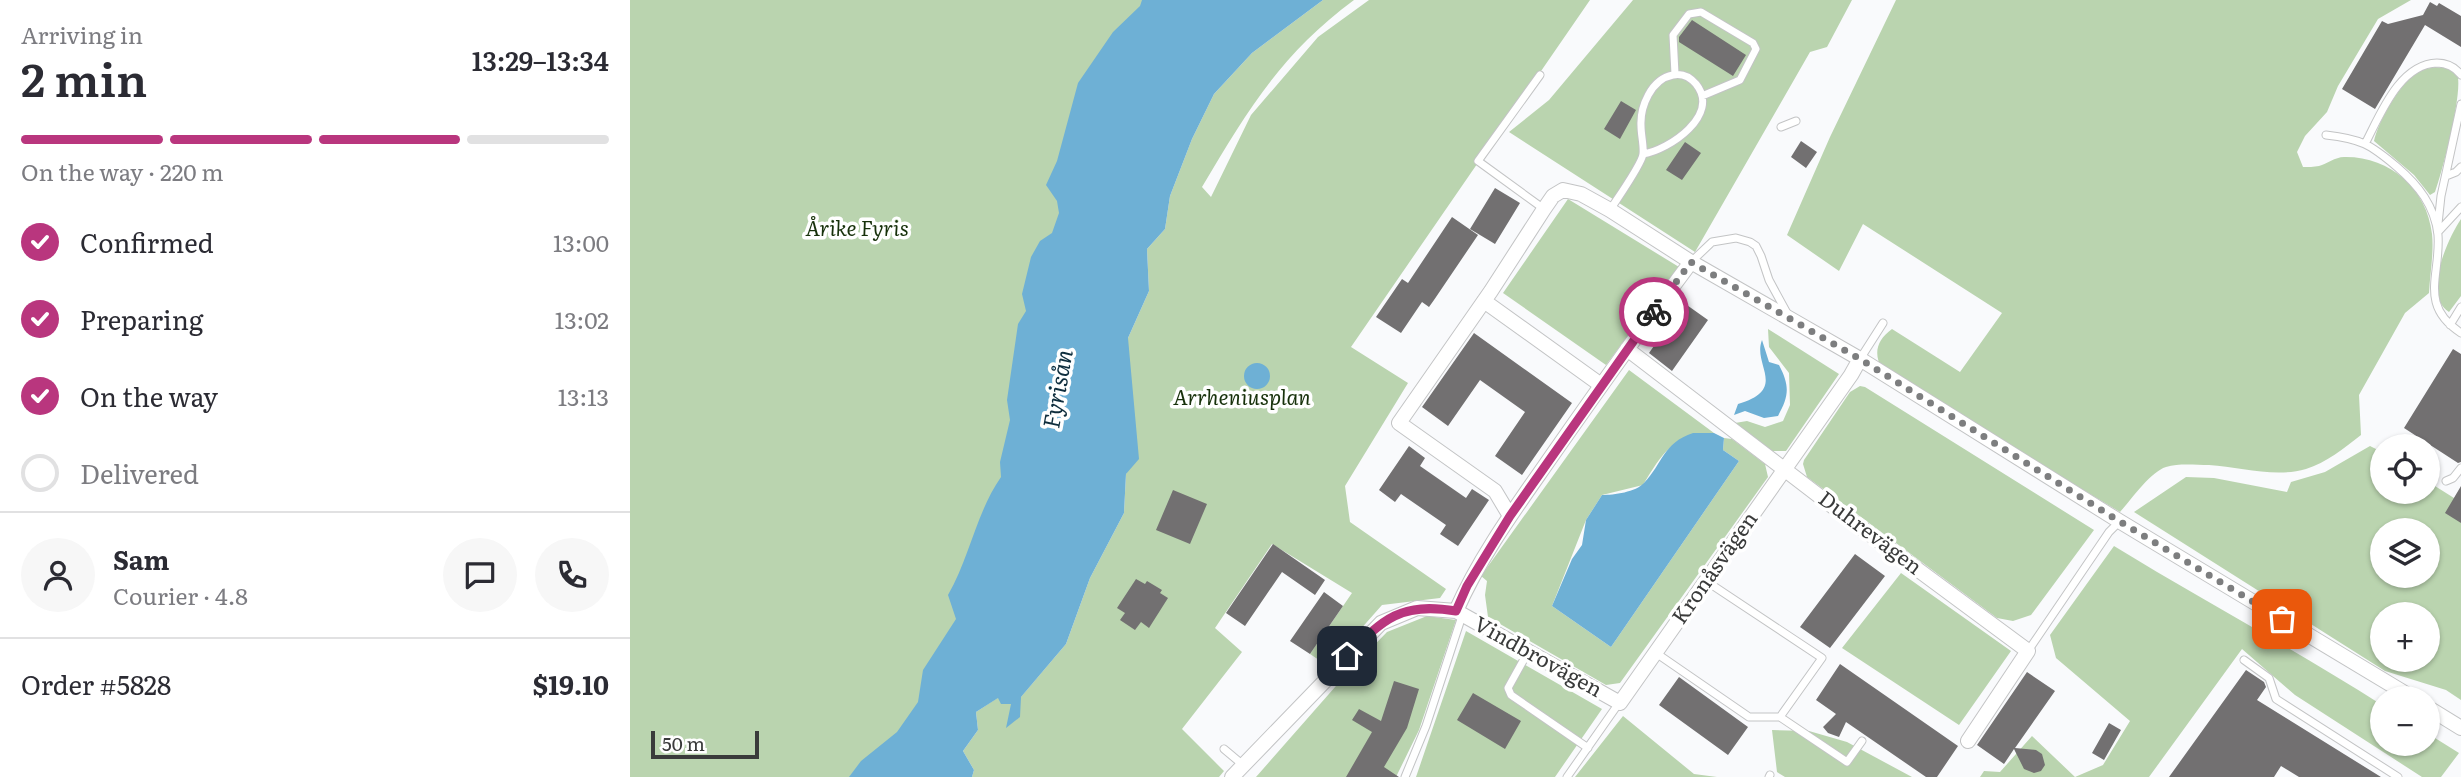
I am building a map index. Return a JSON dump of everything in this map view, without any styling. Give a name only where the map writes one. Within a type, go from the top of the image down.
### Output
[{"type":"street","points":[[1510,516],[1495,491],[1399,423],[1553,196],[1563,190],[1581,194],[1610,210],[1691,262],[1860,359],[2119,521],[2393,686]]},
{"type":"street","points":[[1232,777],[1381,622],[1417,608],[1459,614],[1467,586],[1510,516],[1626,349],[1691,262]]},
{"type":"street","points":[[1484,301],[1601,385]]},
{"type":"street","name":"Duhrevägen","points":[[1626,349],[2028,651]]},
{"type":"street","name":"Kronåsvägen","points":[[1620,703],[1860,359]]},
{"type":"street","name":"Vindbrovägen","points":[[1459,614],[1620,703]]},
{"type":"street","points":[[1968,741],[2028,651]]},
{"type":"street","points":[[2440,715],[2461,728]]},
{"type":"lane","points":[[1675,74],[1673,35],[1689,14],[1701,12],[1753,43],[1756,50],[1740,80],[1702,96]]},
{"type":"lane","points":[[2366,142],[2395,91],[2413,70],[2422,65],[2443,63],[2453,66],[2461,75]]},
{"type":"lane","points":[[1610,210],[1643,154],[1641,120],[1646,99],[1662,79],[1675,74],[1690,78],[1702,96],[1700,113],[1688,130],[1663,148],[1643,154]]},
{"type":"lane","points":[[1540,75],[1478,160],[1544,209]]},
{"type":"lane","points":[[2461,104],[2441,196],[2434,296],[2435,304],[2449,325],[2461,332]]},
{"type":"lane","points":[[1782,127],[1796,121]]},
{"type":"lane","points":[[2326,135],[2366,142],[2411,179],[2423,192],[2431,207],[2438,232]]},
{"type":"lane","points":[[2446,176],[2461,167]]},
{"type":"lane","points":[[2438,232],[2461,207]]},
{"type":"lane","points":[[1691,262],[1712,242],[1736,238],[1750,242],[1756,246],[1769,280],[1790,319]]},
{"type":"lane","points":[[2449,325],[2461,307]]},
{"type":"lane","points":[[1860,359],[1883,323]]},
{"type":"lane","points":[[2446,481],[2454,478],[2461,468]]},
{"type":"lane","points":[[2028,651],[2119,521]]},
{"type":"lane","points":[[1706,581],[1822,658],[1780,717]]},
{"type":"lane","points":[[1405,777],[1426,726],[1459,614]]},
{"type":"lane","points":[[1528,652],[1508,688],[1511,695],[1588,748]]},
{"type":"lane","points":[[1655,652],[1749,717],[1780,717],[1847,762],[1862,741]]},
{"type":"lane","points":[[2244,660],[2269,678],[2276,699],[2398,777]]},
{"type":"lane","name":"Kronåsvägen","points":[[1567,777],[1620,703]]},
{"type":"lane","points":[[1224,749],[1243,765]]},
{"type":"green space","name":"Årike Fyris","points":[[630,0],[1214,0],[1031,543],[895,777],[630,777]]},
{"type":"green space","name":"Arrheniusplan","points":[[1323,0],[1354,0],[1306,41],[1268,85],[1234,133],[1202,187],[1211,197],[1251,115],[1318,37],[1369,0],[1590,0],[1351,347],[1408,383],[1345,486],[1350,522],[1446,589],[1440,598],[1382,605],[1328,666],[1310,654],[1352,593],[1272,544],[1215,628],[1242,652],[1182,729],[1224,771],[1219,777],[972,777],[974,770],[963,751],[978,730],[976,712],[999,697],[1020,698],[1066,644],[1090,578],[1124,513],[1128,469],[1128,338],[1149,291],[1147,249],[1165,229],[1170,196],[1192,139],[1214,94],[1252,53]]},
{"type":"green space","points":[[1633,0],[1852,0],[1827,47],[1810,52],[1695,252],[1509,132],[1549,100]]},
{"type":"green space","points":[[1896,0],[2411,0],[2378,19],[2338,86],[2327,112],[2305,136],[2297,152],[2303,167],[2319,166],[2344,157],[2376,162],[2403,178],[2414,189],[2429,217],[2432,256],[2429,293],[2405,313],[2359,395],[2361,435],[2321,463],[2294,471],[2270,472],[2209,465],[2166,467],[2147,480],[2120,512],[1882,369],[1878,347],[1892,329],[1960,372],[2002,313],[1863,224],[1839,271],[1787,235],[1830,137]]},
{"type":"green space","points":[[2435,67],[2452,69],[2458,77],[2458,88],[2442,168],[2435,192],[2430,195],[2414,175],[2374,141],[2385,113],[2405,83],[2419,71]]},
{"type":"green space","points":[[1568,199],[1679,267],[1606,365],[1503,293]]},
{"type":"green space","points":[[2461,219],[2461,296],[2449,312],[2441,304],[2438,280],[2444,252]]},
{"type":"green space","points":[[1768,329],[1839,374],[1786,451],[1772,451],[1735,423],[1747,421],[1765,427],[1783,421],[1790,405],[1789,373],[1769,347]]},
{"type":"green space","points":[[1629,370],[1714,433],[1688,437],[1670,447],[1643,485],[1602,495],[1586,520],[1552,606],[1611,647],[1739,461],[1723,450],[1724,438],[1732,439],[1765,464],[1768,477],[1620,683],[1606,685],[1488,617],[1485,595],[1487,581],[1481,576]]},
{"type":"green space","points":[[1860,386],[2094,530],[2031,615],[2013,621],[1997,618],[1807,477],[1804,460],[1850,392]]},
{"type":"green space","points":[[2370,446],[2370,504],[2440,504],[2440,489],[2454,498],[2461,523],[2461,700],[2440,686],[2388,672],[2440,672],[2440,602],[2370,602],[2370,661],[2134,512],[2186,477],[2214,478],[2287,492],[2291,482],[2325,472]]},
{"type":"green space","points":[[2114,546],[2370,698],[2370,743],[2295,695],[2242,649],[2149,777],[2075,777],[2103,765],[2130,721],[2056,658],[2050,635]]},
{"type":"green space","points":[[1901,573],[2011,651],[1959,725],[1842,648]]},
{"type":"green space","points":[[1427,616],[1456,620],[1419,730],[1396,777],[1256,777],[1387,632]]},
{"type":"green space","points":[[1466,631],[1602,709],[1555,777],[1416,777]]},
{"type":"green space","points":[[1623,716],[1694,774],[1717,777],[1575,777]]},
{"type":"green space","points":[[1772,730],[1809,731],[1847,742],[1912,777],[1785,777],[1777,772]]},
{"type":"green space","points":[[2032,736],[2075,777],[1980,777],[1984,771],[2000,772]]},
{"type":"green space","points":[[2440,741],[2459,753],[2441,777],[2422,777],[2389,756],[2440,756]]},
{"type":"water","name":"Fyrisån","points":[[1142,0],[1323,0],[1252,53],[1214,94],[1192,139],[1170,196],[1165,229],[1147,249],[1149,291],[1128,338],[1139,459],[1126,474],[1124,513],[1090,578],[1066,644],[1021,697],[1020,717],[1006,728],[1011,704],[1001,704],[998,698],[976,712],[978,730],[963,751],[974,770],[972,777],[849,777],[861,761],[897,732],[918,702],[923,670],[956,619],[948,595],[985,505],[1001,477],[1000,462],[1010,420],[1007,400],[1018,324],[1026,311],[1022,294],[1031,257],[1040,241],[1052,233],[1059,213],[1057,201],[1046,185],[1057,161],[1078,83],[1113,32],[1140,6]]},
{"type":"water","points":[[1762,340],[1769,362],[1779,365],[1785,379],[1787,391],[1784,403],[1778,416],[1764,418],[1745,411],[1734,415],[1738,404],[1753,398],[1762,391],[1765,384],[1760,349]]},
{"type":"water","points":[[1257,363],[1267,366],[1270,376],[1267,386],[1257,389],[1247,386],[1244,376],[1247,366]]},
{"type":"water","points":[[1693,433],[1714,433],[1724,438],[1723,450],[1739,461],[1611,647],[1552,606],[1572,559],[1582,545],[1586,520],[1602,495],[1636,489],[1650,476],[1675,442]]},
{"type":"building","points":[[2430,2],[2437,6],[2439,3],[2461,16],[2461,47],[2425,25],[2375,109],[2342,89],[2382,21],[2388,24],[2423,15]]},
{"type":"building","points":[[1692,20],[1746,55],[1733,76],[1679,42],[1679,37]]},
{"type":"building","points":[[1621,101],[1636,110],[1620,139],[1604,129]]},
{"type":"building","points":[[1801,141],[1817,152],[1806,168],[1791,157]]},
{"type":"building","points":[[1685,142],[1701,153],[1682,180],[1666,170]]},
{"type":"building","points":[[1495,188],[1520,203],[1495,244],[1470,229]]},
{"type":"building","points":[[1452,217],[1478,235],[1429,307],[1422,302],[1401,333],[1376,317],[1402,279],[1408,283]]},
{"type":"building","points":[[1684,303],[1708,320],[1672,371],[1649,353]]},
{"type":"building","points":[[1474,333],[1572,403],[1522,475],[1495,456],[1525,412],[1480,380],[1448,426],[1422,407]]},
{"type":"building","points":[[2453,349],[2461,354],[2461,462],[2458,463],[2440,451],[2440,434],[2413,434],[2404,428]]},
{"type":"building","points":[[1409,446],[1425,458],[1420,466],[1466,498],[1472,489],[1489,500],[1458,546],[1440,534],[1446,525],[1401,494],[1395,502],[1379,490]]},
{"type":"building","points":[[2461,486],[2461,523],[2445,513]]},
{"type":"building","points":[[1173,490],[1207,504],[1190,544],[1156,530]]},
{"type":"building","points":[[1273,544],[1325,580],[1315,595],[1282,572],[1245,626],[1226,613]]},
{"type":"building","points":[[1855,554],[1885,576],[1830,648],[1800,627]]},
{"type":"building","points":[[1136,579],[1145,584],[1147,581],[1162,590],[1160,593],[1168,598],[1149,628],[1141,622],[1135,630],[1120,620],[1125,613],[1117,608]]},
{"type":"building","points":[[1324,592],[1343,606],[1310,654],[1290,641]]},
{"type":"building","points":[[1840,664],[1958,746],[1937,777],[1926,777],[1846,722],[1839,737],[1828,733],[1823,727],[1836,714],[1816,700]]},
{"type":"building","points":[[2246,670],[2264,682],[2266,687],[2257,700],[2381,777],[2299,777],[2281,766],[2274,777],[2169,777]]},
{"type":"building","points":[[2027,672],[2055,691],[2015,748],[2036,750],[2042,754],[2045,765],[2041,771],[2034,773],[2024,769],[2014,749],[2004,764],[1977,745]]},
{"type":"building","points":[[1679,677],[1748,727],[1728,755],[1659,705]]},
{"type":"building","points":[[1394,681],[1419,689],[1407,728],[1384,767],[1399,777],[1346,777],[1372,732],[1352,720],[1359,709],[1381,721]]},
{"type":"building","points":[[1473,693],[1521,721],[1505,749],[1457,720]]},
{"type":"building","points":[[2109,723],[2121,730],[2104,760],[2092,753]]},
{"type":"way so far","points":[[1654,312],[1691,262],[1860,359],[2282,619]]},
{"type":"route","points":[[1347,656],[1381,622],[1399,613],[1417,608],[1456,611],[1467,586],[1510,516],[1654,312]]}]
